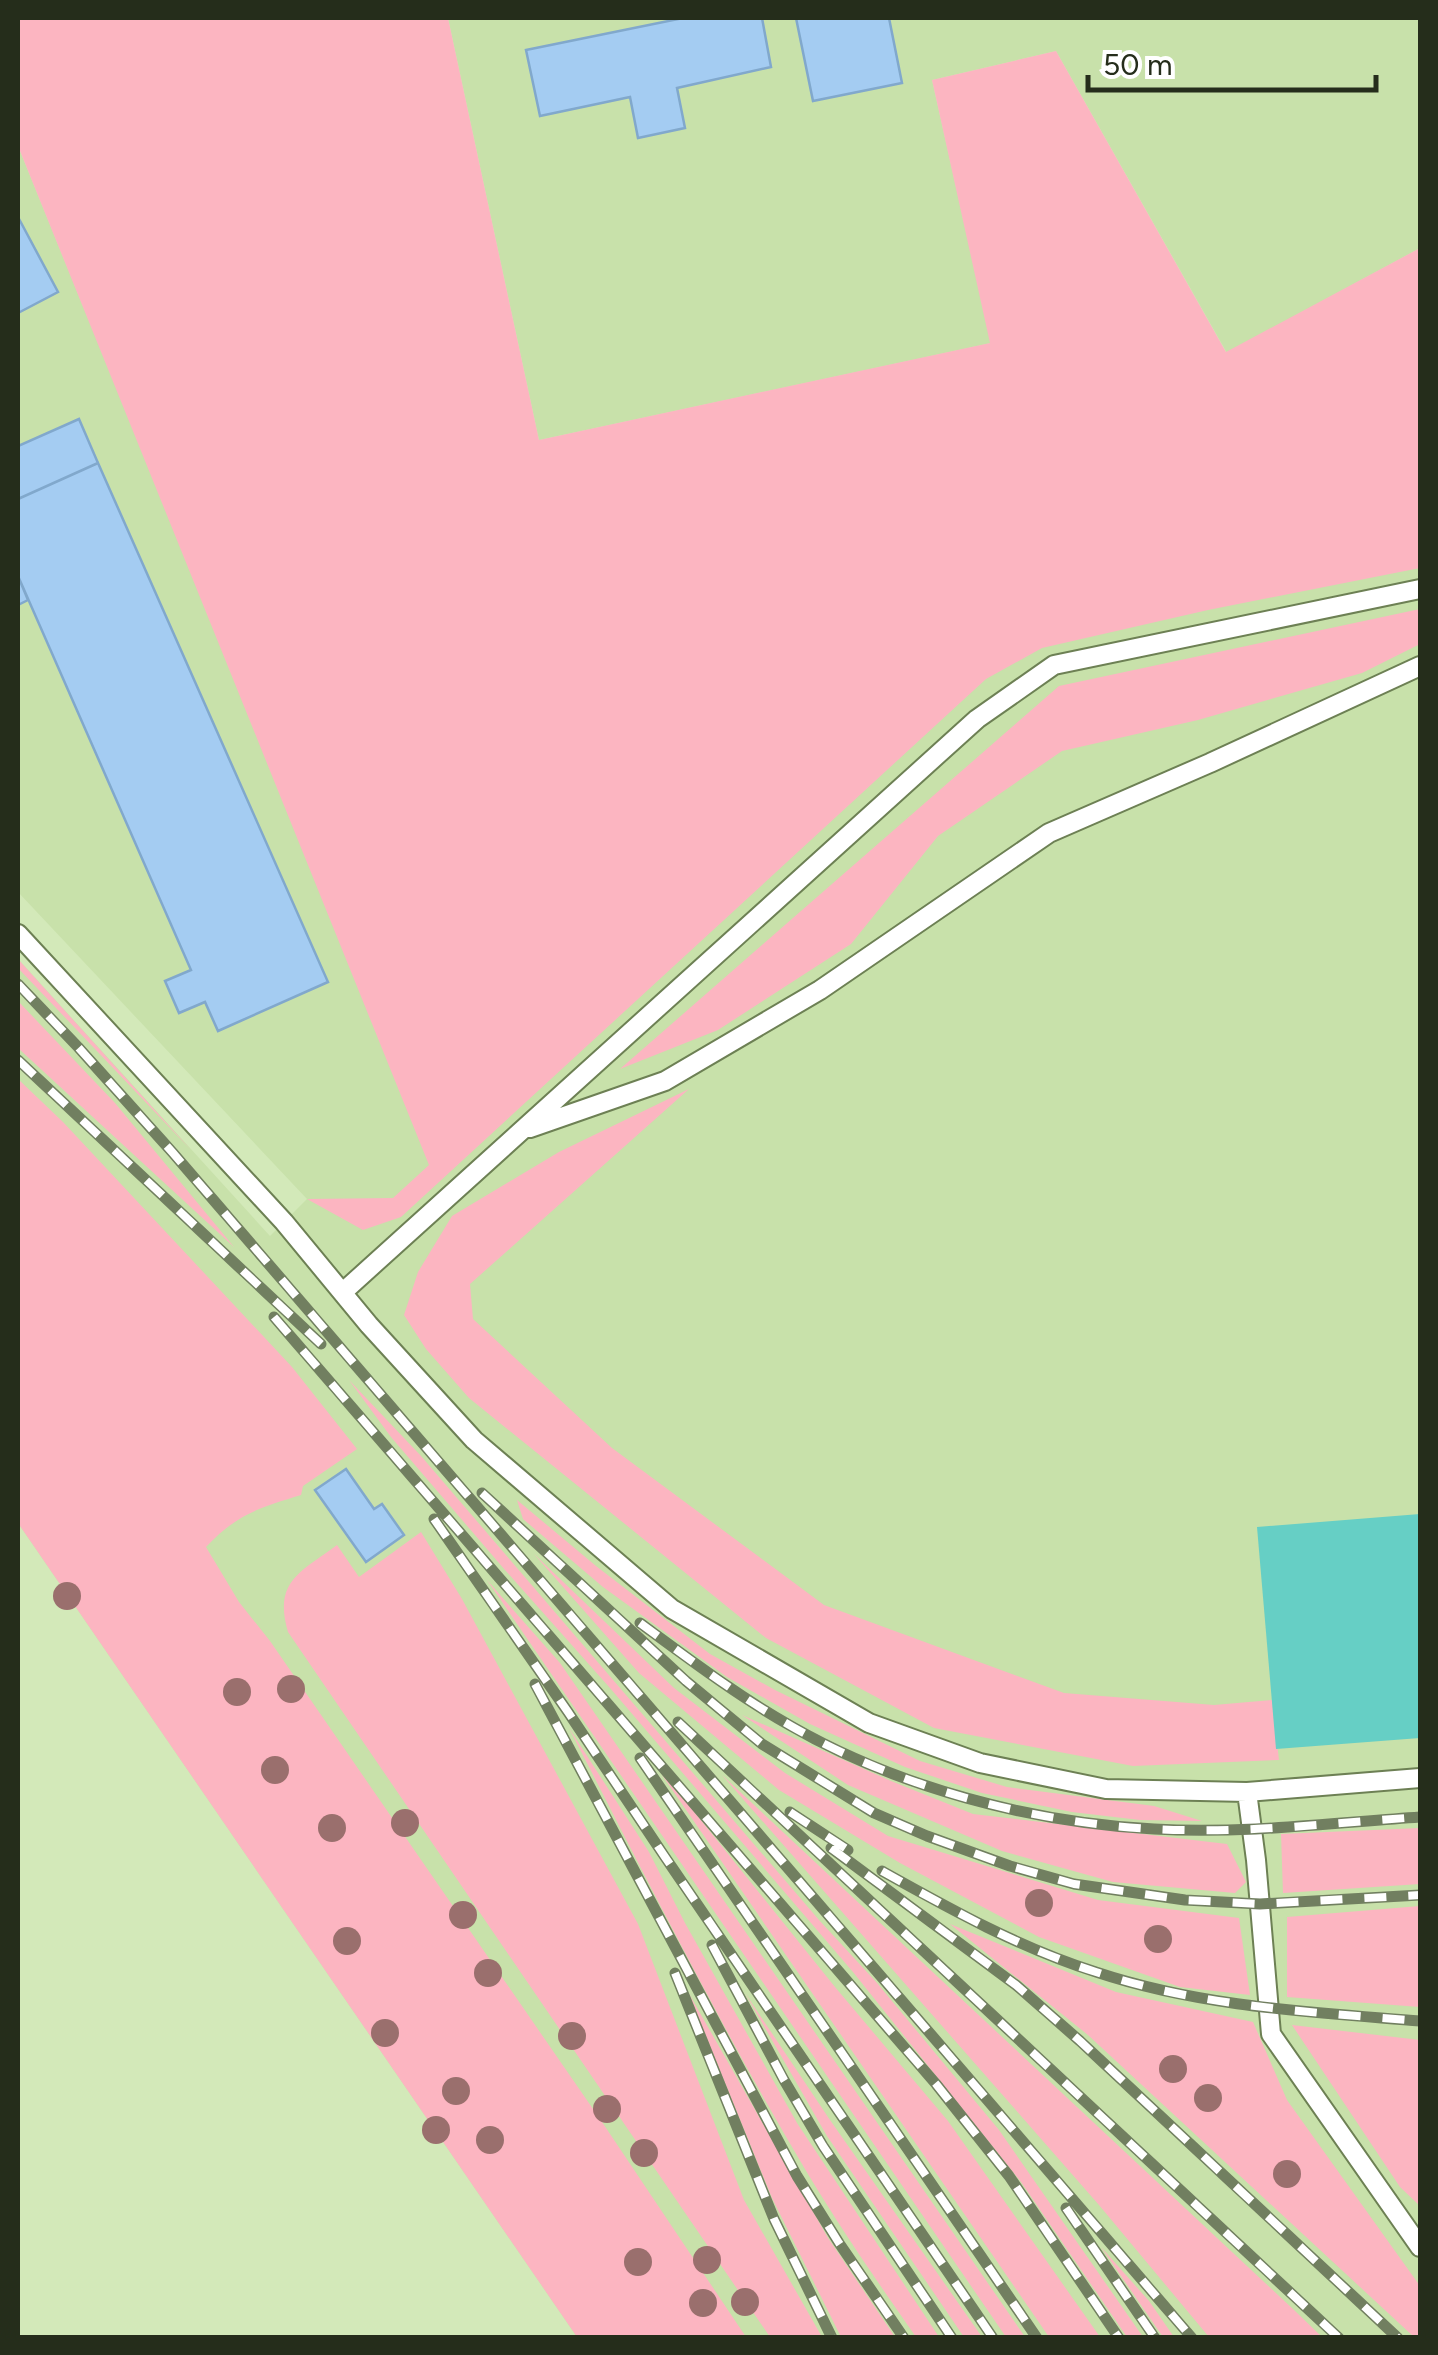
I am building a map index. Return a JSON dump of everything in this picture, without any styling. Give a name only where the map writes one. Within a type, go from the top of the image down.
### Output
[{"type":"lane","points":[[343,1292],[977,719],[1054,664],[1420,590]]},
{"type":"lane","points":[[520,1132],[665,1080],[820,990],[1049,833],[1420,666]]},
{"type":"lane","points":[[18,934],[284,1222],[370,1326],[474,1440],[672,1609],[869,1722],[980,1763],[1106,1789],[1247,1792],[1420,1778]]},
{"type":"lane","points":[[1247,1792],[1271,2034],[1420,2247]]},
{"type":"shaded area","points":[[18,18],[448,18],[539,440],[990,343],[932,80],[1056,51],[1226,352],[1420,248],[1420,568],[1042,648],[986,679],[401,1217],[363,1230],[307,1199],[393,1198],[429,1165],[18,146]]},
{"type":"shaded area","points":[[448,18],[1420,18],[1420,248],[1227,353],[1056,51],[932,80],[991,343],[539,440]]},
{"type":"shaded area","points":[[18,146],[94,333],[1002,644],[1420,546],[1420,2337],[577,2337],[18,1523],[18,959],[270,1236],[307,1199],[18,892]]},
{"type":"shaded area","points":[[1420,609],[1420,644],[1362,673],[1198,720],[1062,751],[938,836],[851,944],[718,1030],[620,1069],[1059,686]]},
{"type":"shaded area","points":[[18,959],[191,1150],[18,968]]},
{"type":"shaded area","points":[[18,1001],[115,1103],[234,1247],[18,1048]]},
{"type":"shaded area","points":[[18,1079],[292,1367],[357,1449],[303,1486],[301,1495],[249,1514],[206,1547],[239,1602],[270,1641],[602,2122],[746,2337],[577,2337],[18,1523]]},
{"type":"shaded area","points":[[689,1089],[470,1284],[473,1319],[612,1448],[824,1605],[1064,1693],[1214,1705],[1272,1700],[1279,1760],[1133,1766],[934,1728],[766,1638],[469,1398],[426,1349],[404,1315],[418,1272],[452,1216],[559,1152]]},
{"type":"shaded area","points":[[349,1380],[421,1456],[877,1983],[999,2130],[1143,2337],[1127,2337],[1021,2182],[853,1972],[391,1437]]},
{"type":"shaded area","points":[[517,1500],[710,1654],[920,1761],[1007,1787],[1154,1806],[1202,1821],[1140,1820],[1072,1812],[982,1793],[905,1767],[810,1724],[727,1677],[603,1587],[523,1519]]},
{"type":"shaded area","points":[[421,1532],[462,1599],[638,1924],[744,2200],[822,2337],[770,2337],[288,1632],[284,1615],[287,1589],[312,1563],[337,1545],[359,1577]]},
{"type":"shaded area","points":[[534,1554],[674,1688],[785,1773],[888,1836],[1098,1900],[1239,1918],[1250,1995],[1180,1987],[1039,1937],[900,1863],[779,1790],[639,1673]]},
{"type":"shaded area","points":[[487,1580],[560,1663],[1025,2337],[1006,2337]]},
{"type":"shaded area","points":[[742,1715],[973,1814],[1227,1844],[1246,1882],[1235,1893],[1113,1882],[1002,1851],[848,1785]]},
{"type":"shaded area","points":[[569,1728],[649,1852],[797,2123],[939,2337],[916,2337],[809,2176],[707,1995]]},
{"type":"shaded area","points":[[662,1775],[948,2121],[1100,2337],[1049,2337]]},
{"type":"shaded area","points":[[722,1775],[1322,2337],[1209,2337],[1099,2205]]},
{"type":"shaded area","points":[[1420,1828],[1420,1884],[1283,1893],[1281,1834]]},
{"type":"shaded area","points":[[1420,1906],[1420,2007],[1287,1997],[1287,1917]]},
{"type":"shaded area","points":[[950,1924],[1116,1992],[1253,2022],[1287,2100],[1420,2286],[1420,2337],[1414,2337],[1088,2035]]},
{"type":"shaded area","points":[[688,1992],[828,2238],[895,2337],[841,2337],[772,2198]]},
{"type":"shaded area","points":[[745,1993],[982,2337],[964,2337],[827,2136]]},
{"type":"shaded area","points":[[1292,2025],[1420,2040],[1420,2206],[1400,2187]]},
{"type":"shaded area","points":[[1101,2247],[1149,2301],[1174,2337],[1163,2337]]},
{"type":"water","points":[[1420,1514],[1420,1738],[1276,1749],[1257,1527]]},
{"type":"building","points":[[683,18],[762,18],[771,67],[677,88],[685,128],[638,138],[630,97],[540,116],[526,50]]},
{"type":"building","points":[[796,18],[889,18],[902,83],[813,101]]},
{"type":"building","points":[[18,217],[58,292],[18,313]]},
{"type":"building","points":[[79,419],[98,463],[18,499],[18,446]]},
{"type":"building","points":[[98,463],[328,982],[218,1031],[205,1002],[179,1013],[165,981],[191,970],[18,576],[18,499]]},
{"type":"building","points":[[18,576],[28,600],[18,605]]},
{"type":"building","points":[[346,1469],[374,1509],[382,1504],[404,1535],[366,1562],[315,1490]]},
{"type":"railway","points":[[18,984],[173,1153],[1192,2338]]},
{"type":"railway","points":[[18,1060],[321,1344]]},
{"type":"railway","points":[[274,1317],[936,2084],[1009,2176],[1119,2338]]},
{"type":"railway","points":[[482,1493],[686,1681],[762,1744],[874,1813],[927,1836],[1074,1884],[1185,1900],[1260,1904],[1420,1895]]},
{"type":"railway","points":[[434,1519],[993,2338]]},
{"type":"railway","points":[[640,1623],[752,1702],[832,1748],[921,1784],[1014,1810],[1108,1825],[1187,1830],[1420,1817]]},
{"type":"railway","points":[[535,1684],[797,2176],[904,2338]]},
{"type":"railway","points":[[678,1722],[1339,2338]]},
{"type":"railway","points":[[640,1758],[1037,2338]]},
{"type":"railway","points":[[790,1812],[848,1850]]},
{"type":"railway","points":[[831,1848],[1016,1985],[1398,2338]]},
{"type":"railway","points":[[882,1871],[1013,1940],[1136,1984],[1216,2001],[1420,2021]]},
{"type":"railway","points":[[712,1945],[823,2146],[952,2338]]},
{"type":"railway","points":[[675,1973],[774,2219],[832,2338]]},
{"type":"railway","points":[[1066,2208],[1155,2338]]}]
